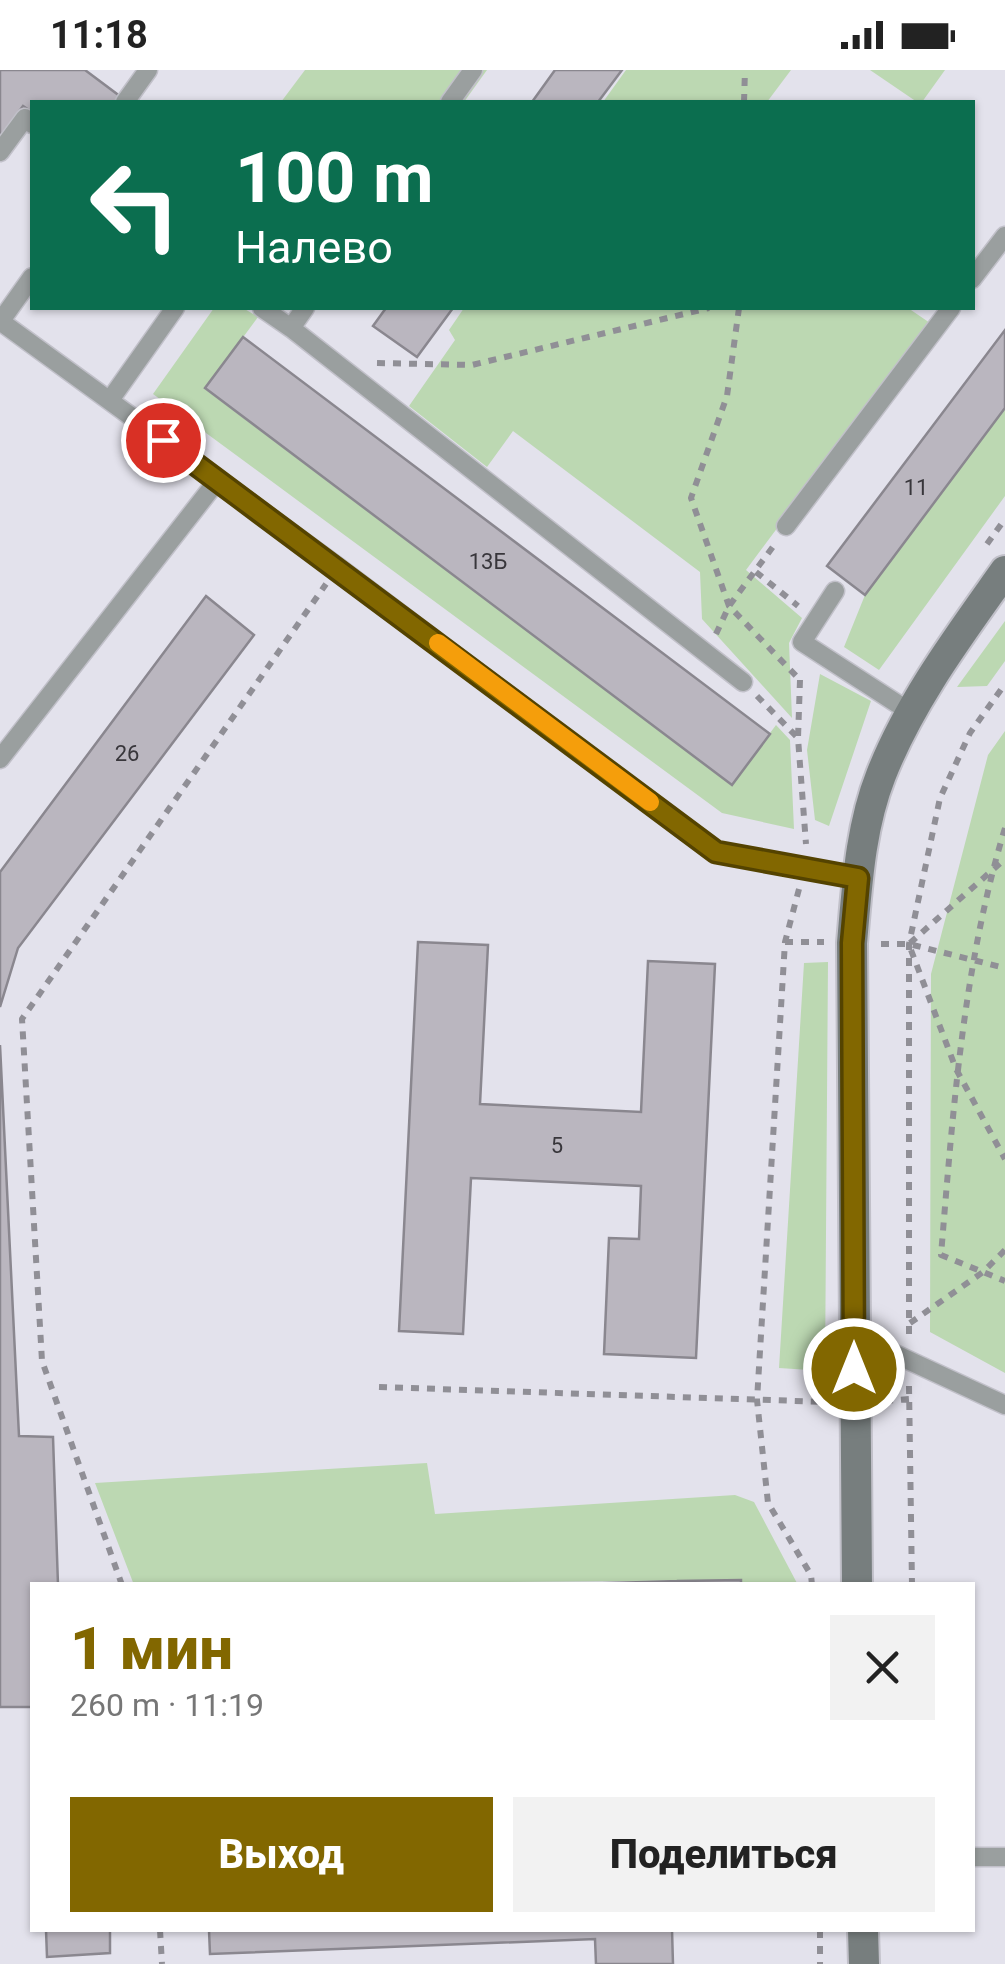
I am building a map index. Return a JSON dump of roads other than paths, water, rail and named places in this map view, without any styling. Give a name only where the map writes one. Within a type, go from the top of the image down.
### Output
[{"type":"main road","points":[[857,1582],[852,943],[858,878],[880,778],[910,712],[1005,571]]},
{"type":"main road","points":[[863,1932],[864,1964]]},
{"type":"lane","points":[[451,100],[473,70]]},
{"type":"lane","points":[[126,100],[139,74]]},
{"type":"lane","points":[[0,152],[25,118],[30,122]]},
{"type":"lane","points":[[975,275],[1005,236]]},
{"type":"lane","points":[[30,280],[0,322],[338,567],[716,852],[858,878]]},
{"type":"lane","points":[[110,400],[175,310]]},
{"type":"lane","points":[[265,310],[743,682]]},
{"type":"lane","points":[[291,328],[304,310]]},
{"type":"lane","points":[[786,526],[949,310]]},
{"type":"lane","points":[[0,760],[217,481]]},
{"type":"lane","points":[[834,591],[802,642],[910,712]]},
{"type":"lane","points":[[854,1335],[1005,1405]]},
{"type":"lane","points":[[975,1857],[1005,1857]]}]
